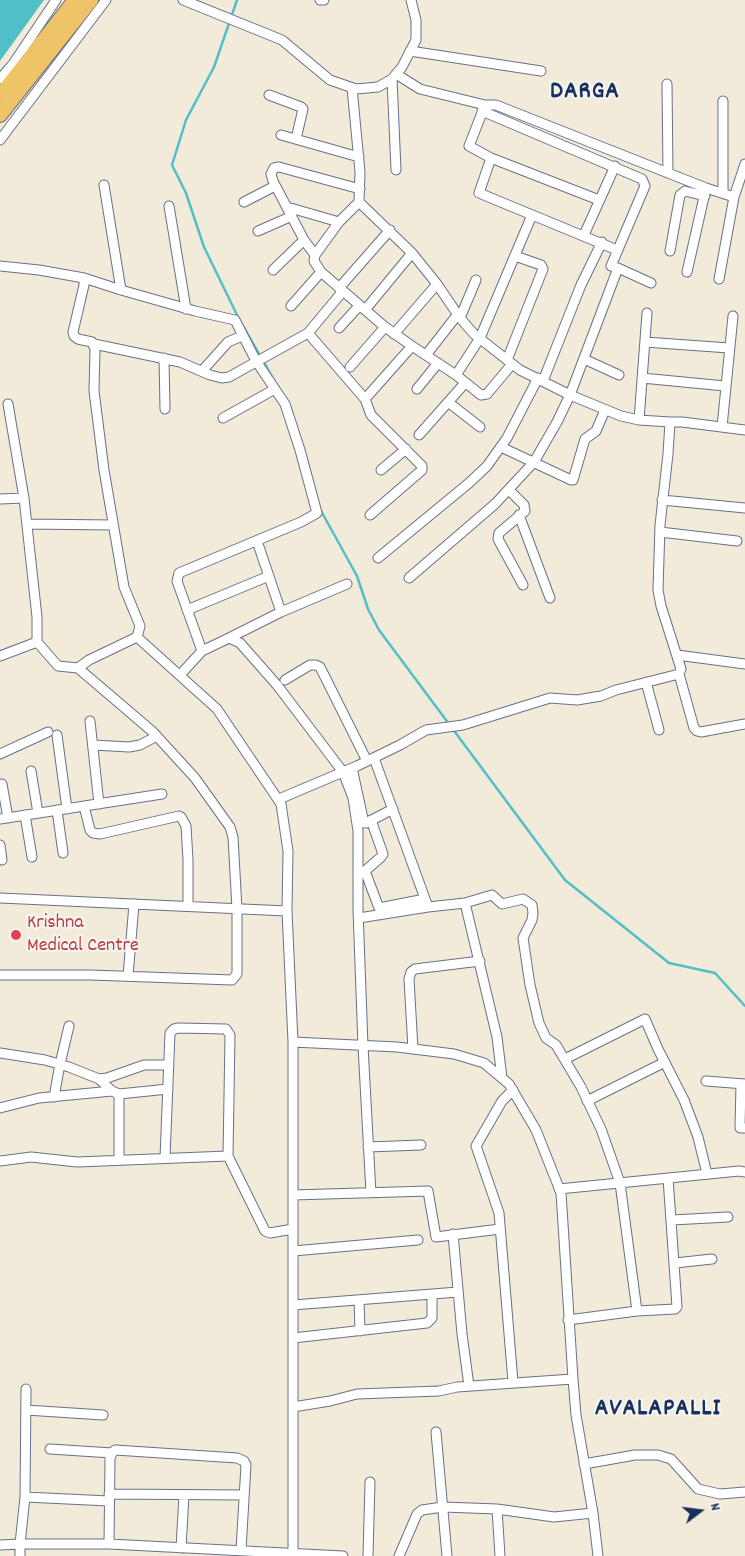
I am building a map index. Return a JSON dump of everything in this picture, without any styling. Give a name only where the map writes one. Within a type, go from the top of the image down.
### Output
[{"type":"highway","points":[[0,96],[75,0]]},
{"type":"highway","points":[[0,115],[91,0]]},
{"type":"street","points":[[0,79],[13,64],[56,0]]},
{"type":"street","points":[[0,140],[106,0]]},
{"type":"street","points":[[183,0],[282,40],[330,80],[352,88],[378,87],[394,77],[402,67],[416,40],[416,20],[411,0]]},
{"type":"street","points":[[410,51],[541,71]]},
{"type":"street","points":[[394,77],[420,89],[484,108],[642,179],[645,183],[611,266],[651,283]]},
{"type":"street","points":[[394,77],[396,170]]},
{"type":"street","points":[[667,84],[668,173]]},
{"type":"street","points":[[314,254],[339,222],[359,202],[360,189],[352,88]]},
{"type":"street","points":[[269,95],[303,109],[296,139]]},
{"type":"street","points":[[723,101],[724,194]]},
{"type":"street","points":[[484,108],[496,105],[668,173],[706,192]]},
{"type":"street","points":[[484,108],[469,146],[491,158],[599,200]]},
{"type":"street","points":[[281,135],[358,157]]},
{"type":"street","points":[[491,158],[479,192],[618,250]]},
{"type":"street","points":[[719,279],[734,197],[742,185],[745,164]]},
{"type":"street","points":[[360,189],[279,166],[274,168],[271,174],[275,186],[304,240],[314,254],[314,261],[321,272],[394,334],[484,396],[488,394],[510,362],[543,269],[541,265],[515,256]]},
{"type":"street","points":[[584,235],[615,166]]},
{"type":"street","points":[[104,185],[121,290]]},
{"type":"street","points":[[244,202],[275,186]]},
{"type":"street","points":[[670,251],[680,195],[685,191],[724,194],[734,197]]},
{"type":"street","points":[[687,272],[706,192]]},
{"type":"street","points":[[359,202],[412,253],[459,316],[480,338],[520,370],[570,395],[621,416],[638,420],[682,422],[745,430]]},
{"type":"street","points":[[169,206],[186,308]]},
{"type":"street","points":[[287,207],[339,222]]},
{"type":"street","points":[[456,375],[480,338],[532,215]]},
{"type":"street","points":[[258,232],[292,216]]},
{"type":"street","points":[[84,278],[84,286],[73,332],[74,336],[94,344],[180,362],[202,372],[222,378],[229,377],[308,333],[341,289],[390,230]]},
{"type":"street","points":[[273,270],[304,240]]},
{"type":"street","points":[[378,558],[476,476],[501,447],[540,379],[602,242]]},
{"type":"street","points":[[339,328],[362,308],[412,253]]},
{"type":"street","points":[[0,266],[39,270],[84,278],[121,290],[235,320],[242,336],[287,410],[317,511],[316,515],[179,573],[177,581],[202,651]]},
{"type":"street","points":[[409,578],[480,518],[534,462],[570,395],[618,268]]},
{"type":"street","points":[[291,306],[321,272]]},
{"type":"street","points":[[426,355],[459,316],[476,280]]},
{"type":"street","points":[[394,334],[436,284]]},
{"type":"street","points":[[638,420],[647,313]]},
{"type":"street","points":[[722,427],[733,316]]},
{"type":"street","points":[[350,367],[385,327]]},
{"type":"street","points":[[308,333],[365,400],[371,415],[422,466],[422,470],[370,515]]},
{"type":"street","points":[[202,372],[223,347],[242,336]]},
{"type":"street","points":[[645,342],[729,348]]},
{"type":"street","points":[[78,668],[89,660],[137,637],[140,626],[126,594],[113,524],[94,391],[94,344]]},
{"type":"street","points":[[365,400],[412,346]]},
{"type":"street","points":[[164,358],[165,409]]},
{"type":"street","points":[[584,359],[618,375]]},
{"type":"street","points":[[417,389],[438,363]]},
{"type":"street","points":[[642,378],[725,386]]},
{"type":"street","points":[[419,435],[465,383]]},
{"type":"street","points":[[223,418],[275,389]]},
{"type":"street","points":[[448,402],[480,427]]},
{"type":"street","points":[[0,975],[128,976],[232,980],[237,974],[237,908],[233,837],[230,827],[195,778],[157,736],[78,668],[58,666],[37,642],[37,617],[24,498],[8,404]]},
{"type":"street","points":[[501,447],[573,480],[584,439],[596,431],[605,410]]},
{"type":"street","points":[[670,422],[660,532],[658,590],[661,606],[681,665],[679,674],[694,728],[701,732],[745,724]]},
{"type":"street","points":[[381,470],[406,449]]},
{"type":"street","points":[[509,490],[524,505],[525,511],[498,535],[523,585]]},
{"type":"street","points":[[0,499],[24,498]]},
{"type":"street","points":[[662,500],[745,508]]},
{"type":"street","points":[[519,515],[550,598]]},
{"type":"street","points":[[27,524],[113,524]]},
{"type":"street","points":[[660,532],[737,541]]},
{"type":"street","points":[[257,541],[281,612]]},
{"type":"street","points":[[187,610],[269,576]]},
{"type":"street","points":[[180,675],[202,651],[281,612],[347,584]]},
{"type":"street","points":[[137,637],[217,709],[262,778],[279,800],[288,851],[287,911],[293,1042],[293,1555]]},
{"type":"street","points":[[229,638],[240,643],[277,685],[342,772],[353,798],[357,822],[363,1046],[371,1193]]},
{"type":"street","points":[[0,656],[37,642]]},
{"type":"street","points":[[677,655],[745,664]]},
{"type":"street","points":[[285,680],[310,665],[316,665],[320,668],[370,760],[393,809],[426,903]]},
{"type":"street","points":[[279,800],[370,760],[426,730],[464,725],[550,698],[577,700],[601,696],[616,690],[679,674]]},
{"type":"street","points":[[646,682],[659,730]]},
{"type":"street","points":[[90,721],[99,804]]},
{"type":"street","points":[[0,754],[52,734],[68,808]]},
{"type":"street","points":[[93,745],[140,746],[157,736]]},
{"type":"street","points":[[352,768],[363,822],[366,823],[393,809]]},
{"type":"street","points":[[31,771],[38,813]]},
{"type":"street","points":[[2,784],[4,819],[162,794]]},
{"type":"street","points":[[84,806],[90,830],[93,833],[100,834],[181,817],[186,826],[188,906]]},
{"type":"street","points":[[57,810],[63,853]]},
{"type":"street","points":[[25,815],[32,857]]},
{"type":"street","points":[[372,820],[383,854],[365,871],[379,908],[426,903],[465,903],[492,895],[502,904],[523,899],[532,905],[532,920],[523,938],[530,985],[539,1023],[546,1038],[556,1045],[565,1059],[587,1101],[601,1129],[620,1183],[637,1311]]},
{"type":"street","points":[[0,845],[2,860]]},
{"type":"street","points":[[0,898],[287,911]]},
{"type":"street","points":[[359,918],[426,903]]},
{"type":"street","points":[[465,903],[497,1037],[502,1078]]},
{"type":"street","points":[[128,976],[134,904]]},
{"type":"street","points":[[413,1049],[410,972],[414,969],[480,961]]},
{"type":"street","points":[[565,1059],[645,1019],[688,1110],[698,1137],[707,1174]]},
{"type":"street","points":[[54,1097],[70,1026]]},
{"type":"street","points":[[165,1158],[170,1033],[174,1029],[226,1029],[230,1035],[228,1156],[265,1231],[270,1233],[293,1229]]},
{"type":"street","points":[[293,1042],[413,1049],[454,1054],[484,1062],[509,1084],[513,1090],[536,1130],[559,1189],[576,1416],[593,1512],[598,1556]]},
{"type":"street","points":[[0,1053],[60,1064],[99,1079],[116,1093],[118,1160]]},
{"type":"street","points":[[587,1101],[665,1062]]},
{"type":"street","points":[[99,1079],[144,1065],[169,1065]]},
{"type":"street","points":[[706,1082],[743,1084],[740,1128],[745,1128]]},
{"type":"street","points":[[0,1108],[39,1098],[168,1089]]},
{"type":"street","points":[[513,1090],[502,1101],[476,1146],[499,1213],[513,1382]]},
{"type":"street","points":[[368,1147],[421,1145]]},
{"type":"street","points":[[0,1161],[31,1157],[66,1162],[228,1156]]},
{"type":"street","points":[[559,1189],[739,1171],[745,1172]]},
{"type":"street","points":[[568,1320],[637,1311],[675,1309],[677,1307],[668,1178]]},
{"type":"street","points":[[293,1195],[428,1191],[436,1237],[500,1229]]},
{"type":"street","points":[[672,1220],[728,1217]]},
{"type":"street","points":[[453,1234],[469,1386]]},
{"type":"street","points":[[293,1251],[418,1240]]},
{"type":"street","points":[[675,1263],[712,1259]]},
{"type":"street","points":[[293,1305],[458,1292]]},
{"type":"street","points":[[293,1338],[431,1322],[432,1294]]},
{"type":"street","points":[[359,1300],[360,1331]]},
{"type":"street","points":[[293,1407],[357,1394],[439,1390],[513,1382],[573,1379]]},
{"type":"street","points":[[20,1556],[25,1497],[26,1389]]},
{"type":"street","points":[[26,1410],[103,1415]]},
{"type":"street","points":[[436,1432],[447,1556]]},
{"type":"street","points":[[50,1449],[112,1452],[115,1450],[237,1458],[244,1461],[246,1465],[241,1550]]},
{"type":"street","points":[[109,1544],[110,1458],[112,1452]]},
{"type":"street","points":[[584,1464],[635,1455],[658,1455],[671,1459],[698,1490],[720,1494],[745,1492]]},
{"type":"street","points":[[368,1556],[370,1482]]},
{"type":"street","points":[[181,1548],[184,1495]]},
{"type":"street","points":[[25,1497],[244,1495]]},
{"type":"street","points":[[399,1556],[419,1511],[443,1507],[497,1509],[554,1517],[593,1512]]},
{"type":"street","points":[[497,1509],[500,1556]]},
{"type":"street","points":[[0,1545],[109,1544],[155,1551],[181,1548],[343,1556]]},
{"type":"water","points":[[0,0],[44,0],[0,61]]},
{"type":"waterway","points":[[237,0],[214,67],[186,120],[172,165],[186,193],[204,247],[239,319]]},
{"type":"waterway","points":[[242,324],[274,380]]},
{"type":"waterway","points":[[320,509],[357,576],[368,609],[379,630],[449,724]]},
{"type":"waterway","points":[[452,728],[565,880],[669,963],[715,973],[745,1006]]},
{"type":"place","name":"Krishna Medical Centre","points":[[16,935]]},
{"type":"district","name":"DARGA","points":[[585,94]]},
{"type":"district","name":"AVALAPALLI","points":[[658,1411]]}]
